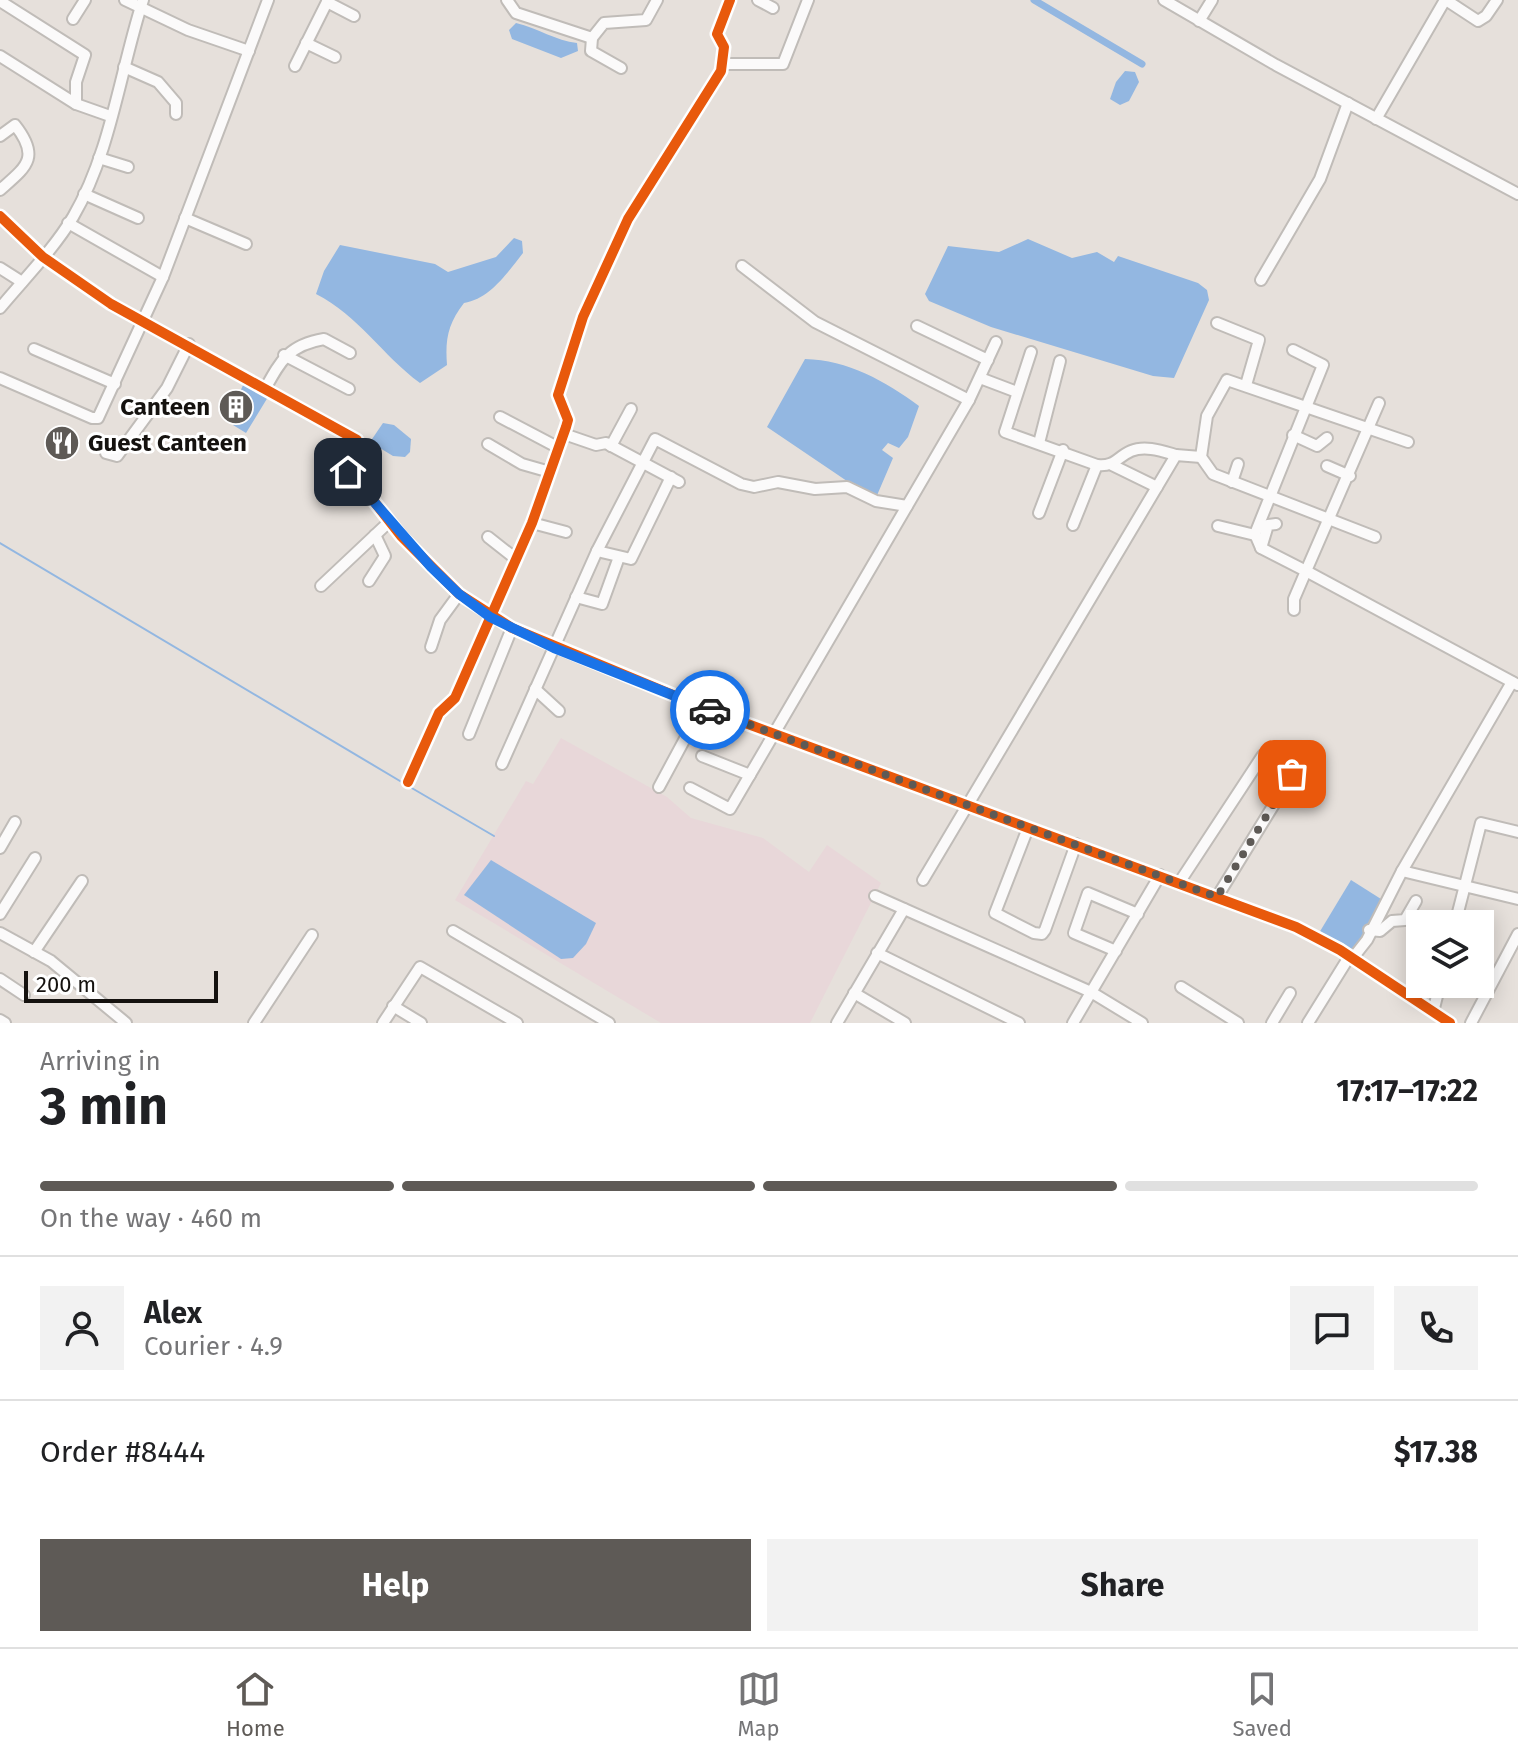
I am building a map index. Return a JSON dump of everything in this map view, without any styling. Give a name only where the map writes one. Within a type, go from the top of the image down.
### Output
[{"type":"street","points":[[73,19],[85,0]]},
{"type":"street","points":[[125,0],[249,51]]},
{"type":"street","points":[[0,378],[95,419],[115,384],[163,277],[268,0]]},
{"type":"street","points":[[507,0],[516,13],[592,38]]},
{"type":"street","points":[[621,68],[591,51],[592,38],[604,23],[646,20],[657,0]]},
{"type":"street","points":[[408,782],[439,713],[455,698],[532,523],[568,420],[558,395],[583,317],[628,219],[717,82],[724,64],[724,47],[717,34],[730,0]]},
{"type":"street","points":[[758,0],[773,8]]},
{"type":"street","points":[[724,64],[783,64],[808,0]]},
{"type":"street","points":[[1164,0],[1376,119],[1518,194]]},
{"type":"street","points":[[1199,21],[1212,0]]},
{"type":"street","points":[[1376,119],[1446,0],[1478,21],[1486,16],[1497,0]]},
{"type":"street","points":[[0,1],[86,57],[76,82],[76,104]]},
{"type":"street","points":[[295,66],[327,1],[354,16]]},
{"type":"street","points":[[0,308],[43,257],[68,223],[84,194],[99,158],[141,5]]},
{"type":"street","points":[[306,43],[335,57]]},
{"type":"street","points":[[0,56],[76,104],[110,116]]},
{"type":"street","points":[[124,67],[158,82],[176,103],[176,114]]},
{"type":"street","points":[[1261,280],[1320,179],[1348,103]]},
{"type":"street","points":[[0,136],[15,125],[25,137],[29,159],[27,166],[0,190]]},
{"type":"street","points":[[99,158],[128,167]]},
{"type":"street","points":[[84,194],[138,218]]},
{"type":"street","points":[[0,216],[43,257],[141,323],[189,344],[357,440],[359,446],[349,475],[362,486],[389,522],[459,594],[490,617],[554,648],[702,707],[1296,927],[1351,958],[1450,1023]]},
{"type":"street","points":[[185,218],[246,244]]},
{"type":"street","points":[[68,223],[163,277]]},
{"type":"street","points":[[742,266],[815,322],[969,400]]},
{"type":"street","points":[[0,268],[22,282]]},
{"type":"street","points":[[1217,323],[1259,340],[1246,385]]},
{"type":"street","points":[[917,326],[988,360]]},
{"type":"street","points":[[265,389],[284,355],[321,339],[350,353]]},
{"type":"street","points":[[690,788],[730,809],[969,400],[996,342]]},
{"type":"street","points":[[106,453],[115,457],[123,448],[167,388],[189,344]]},
{"type":"street","points":[[34,349],[115,384]]},
{"type":"street","points":[[1293,350],[1323,365],[1268,495],[1255,535],[1261,548],[1515,684],[1402,871],[1369,930],[1367,940],[1351,958],[1308,1023]]},
{"type":"street","points":[[1031,352],[1005,432],[1063,450],[1097,465],[1112,465],[1157,487]]},
{"type":"street","points":[[284,355],[349,389]]},
{"type":"street","points":[[1039,443],[1060,361]]},
{"type":"street","points":[[980,378],[1017,392]]},
{"type":"street","points":[[1375,537],[1213,474],[1201,457],[1207,416],[1224,381],[1246,385],[1408,442]]},
{"type":"street","points":[[1294,610],[1294,599],[1350,476],[1379,403]]},
{"type":"street","points":[[611,446],[631,409]]},
{"type":"street","points":[[500,417],[559,448]]},
{"type":"street","points":[[564,434],[596,445],[606,443],[675,479],[632,558],[597,551]]},
{"type":"street","points":[[1293,435],[1317,446],[1327,438]]},
{"type":"street","points":[[502,764],[597,551],[655,439],[741,484],[754,487],[778,482],[815,489],[847,487],[876,501],[907,506]]},
{"type":"street","points":[[488,444],[522,464],[550,472]]},
{"type":"street","points":[[1112,465],[1129,451],[1153,449],[1201,457]]},
{"type":"street","points":[[1039,513],[1063,450]]},
{"type":"street","points":[[923,880],[1176,455]]},
{"type":"street","points":[[1232,482],[1238,464]]},
{"type":"street","points":[[1073,525],[1097,465]]},
{"type":"street","points":[[1327,466],[1350,476]]},
{"type":"street","points":[[321,586],[389,522]]},
{"type":"street","points":[[532,523],[566,532]]},
{"type":"street","points":[[1261,548],[1268,525],[1276,524]]},
{"type":"street","points":[[1218,526],[1255,535]]},
{"type":"street","points":[[369,581],[385,556],[375,535]]},
{"type":"street","points":[[488,537],[516,559]]},
{"type":"street","points":[[576,597],[602,604],[619,557]]},
{"type":"street","points":[[431,647],[440,620],[459,594]]},
{"type":"street","points":[[469,734],[512,628]]},
{"type":"street","points":[[535,689],[559,711]]},
{"type":"street","points":[[659,787],[702,707]]},
{"type":"street","points":[[1179,883],[1263,755],[1292,775],[1217,897]]},
{"type":"street","points":[[702,756],[750,775]]},
{"type":"street","points":[[0,848],[15,822]]},
{"type":"street","points":[[1458,910],[1481,823],[1518,832]]},
{"type":"street","points":[[1028,828],[995,913],[1034,933],[1042,934],[1045,930],[1076,844]]},
{"type":"street","points":[[0,914],[35,858]]},
{"type":"street","points":[[1402,871],[1518,899]]},
{"type":"street","points":[[1075,1023],[1160,875]]},
{"type":"street","points":[[34,952],[82,881]]},
{"type":"street","points":[[1116,951],[1074,933],[1088,893],[1138,914]]},
{"type":"street","points":[[875,896],[1093,993],[1142,1023]]},
{"type":"street","points":[[1369,930],[1380,931],[1392,921],[1405,920],[1416,901]]},
{"type":"street","points":[[837,1023],[904,909]]},
{"type":"street","points":[[453,931],[605,1022]]},
{"type":"street","points":[[1471,1023],[1518,934]]},
{"type":"street","points":[[254,1023],[312,935]]},
{"type":"street","points":[[1,936],[51,961],[126,1023]]},
{"type":"street","points":[[877,953],[1019,1023]]},
{"type":"street","points":[[383,1023],[420,967],[517,1023]]},
{"type":"street","points":[[0,979],[24,995]]},
{"type":"street","points":[[943,987],[1007,1023]]},
{"type":"street","points":[[1181,987],[1238,1023]]},
{"type":"street","points":[[854,993],[905,1023]]},
{"type":"street","points":[[1272,1023],[1290,993]]},
{"type":"street","points":[[1433,1012],[1436,998]]},
{"type":"street","points":[[393,1006],[421,1023]]},
{"type":"shaded area","points":[[561,738],[667,797],[691,818],[763,838],[809,872],[827,845],[881,883],[810,1023],[661,1023],[455,900],[526,781],[533,784]]},
{"type":"water","points":[[516,23],[577,43],[578,51],[561,58],[512,39],[509,30]]},
{"type":"water","points":[[1125,71],[1135,72],[1139,82],[1129,101],[1120,105],[1110,99],[1116,82]]},
{"type":"water","points":[[514,238],[522,241],[523,253],[490,291],[464,303],[449,332],[447,365],[420,383],[358,324],[316,294],[324,271],[340,245],[435,264],[448,272],[496,257]]},
{"type":"water","points":[[1028,239],[1072,258],[1097,252],[1114,262],[1118,256],[1198,283],[1207,290],[1209,300],[1174,378],[1153,376],[991,327],[929,301],[925,294],[948,246],[999,252]]},
{"type":"water","points":[[805,359],[851,368],[893,388],[919,406],[908,437],[899,448],[888,443],[882,450],[893,458],[875,500],[767,427]]},
{"type":"water","points":[[244,383],[268,397],[246,433],[233,425],[250,401],[239,394]]},
{"type":"water","points":[[383,423],[394,425],[411,439],[410,452],[405,457],[393,456],[370,442]]},
{"type":"water","points":[[491,860],[596,923],[586,944],[573,958],[561,959],[464,895]]},
{"type":"water","points":[[1351,880],[1381,899],[1363,939],[1352,953],[1319,933]]},
{"type":"waterway","points":[[1034,0],[1142,64]]},
{"type":"waterway","points":[[0,543],[405,784]]},
{"type":"waterway","points":[[410,787],[494,836]]},
{"type":"cycle path","points":[[408,782],[439,713],[455,698],[532,523],[568,420],[558,395],[583,317],[628,219],[721,71],[724,47],[717,34],[730,0]]},
{"type":"cycle path","points":[[0,216],[43,257],[111,304],[357,440],[359,446],[349,475],[362,486],[401,536],[459,594],[512,628],[702,707],[1296,927],[1340,950],[1450,1023]]},
{"type":"way so far","points":[[710,710],[1217,897],[1292,774]]},
{"type":"place","name":"Canteen","points":[[236,407]]},
{"type":"place","name":"Guest Canteen","points":[[62,443]]},
{"type":"route","points":[[348,472],[431,567],[459,594],[490,617],[554,648],[710,710]]}]
